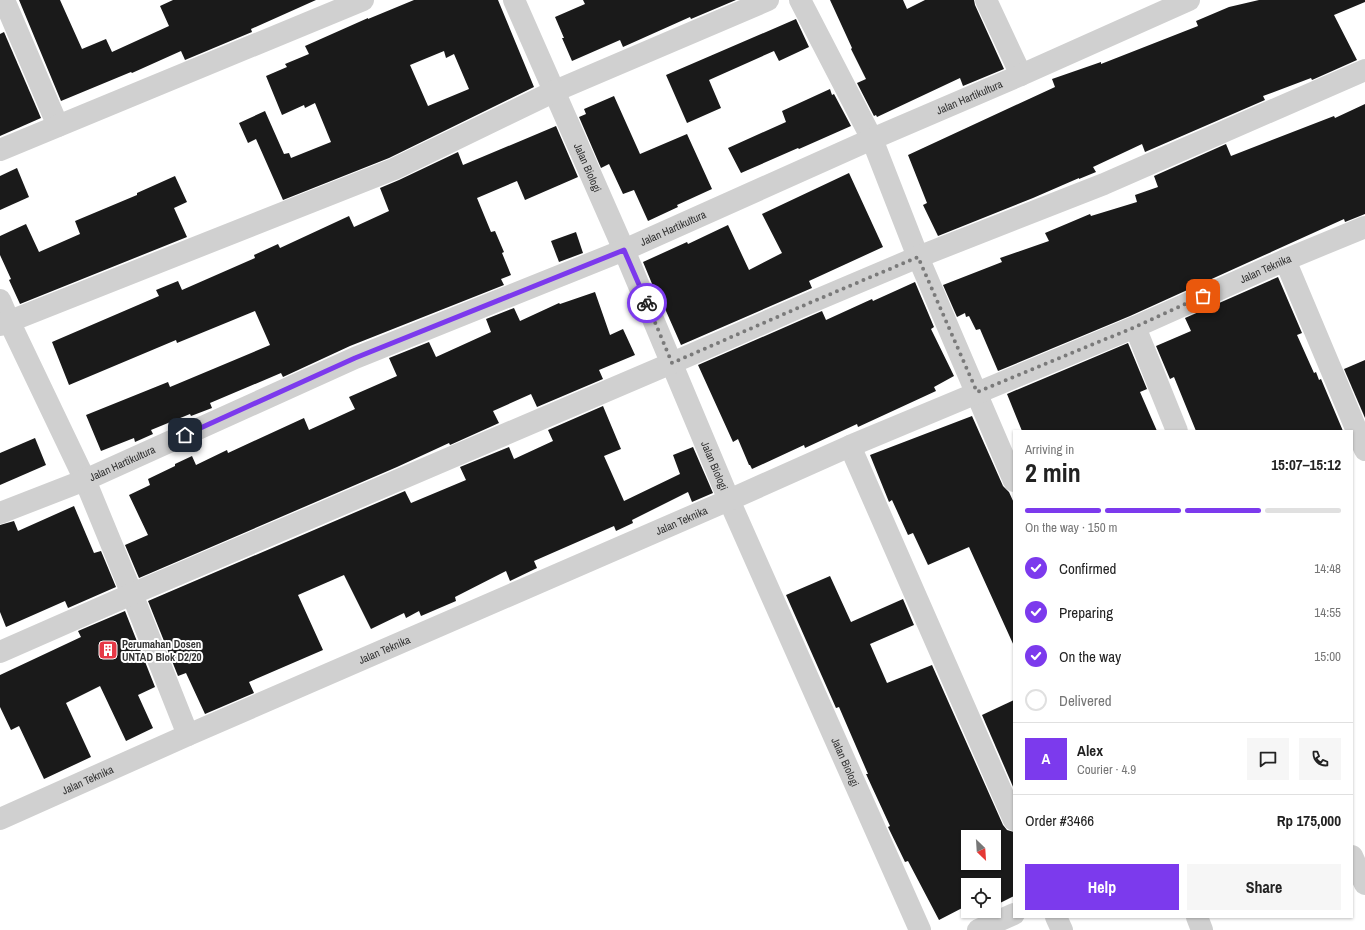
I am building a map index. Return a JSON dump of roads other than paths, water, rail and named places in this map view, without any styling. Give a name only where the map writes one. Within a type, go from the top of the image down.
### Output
[{"type":"street","points":[[4,0],[58,126]]},
{"type":"street","name":"Jalan Biologi","points":[[514,0],[624,250],[730,500],[920,930]]},
{"type":"street","points":[[4,323],[394,169],[555,92],[768,0]]},
{"type":"street","points":[[800,0],[872,139],[918,257],[1013,479]]},
{"type":"street","points":[[986,0],[1021,75]]},
{"type":"street","points":[[0,150],[360,1]]},
{"type":"street","name":"Jalan Hartikultura","points":[[0,513],[85,480],[355,358],[624,250],[1185,1]]},
{"type":"street","points":[[0,652],[800,307],[918,257],[1104,184],[1365,70]]},
{"type":"street","name":"Jalan Teknika","points":[[0,819],[188,735],[730,500],[850,446],[1135,327],[1285,260],[1365,227]]},
{"type":"street","points":[[1285,260],[1365,450]]},
{"type":"street","points":[[0,300],[4,323],[85,480],[188,735]]},
{"type":"street","points":[[1135,327],[1177,430]]},
{"type":"street","points":[[850,446],[1013,818]]},
{"type":"street","points":[[1353,858],[1365,884]]},
{"type":"street","points":[[978,930],[1013,914]]},
{"type":"street","points":[[1056,918],[1062,930]]},
{"type":"street","points":[[1197,918],[1202,930]]},
{"type":"place","name":"Perumahan Dosen UNTAD Blok D2/20","points":[[108,650]]}]
